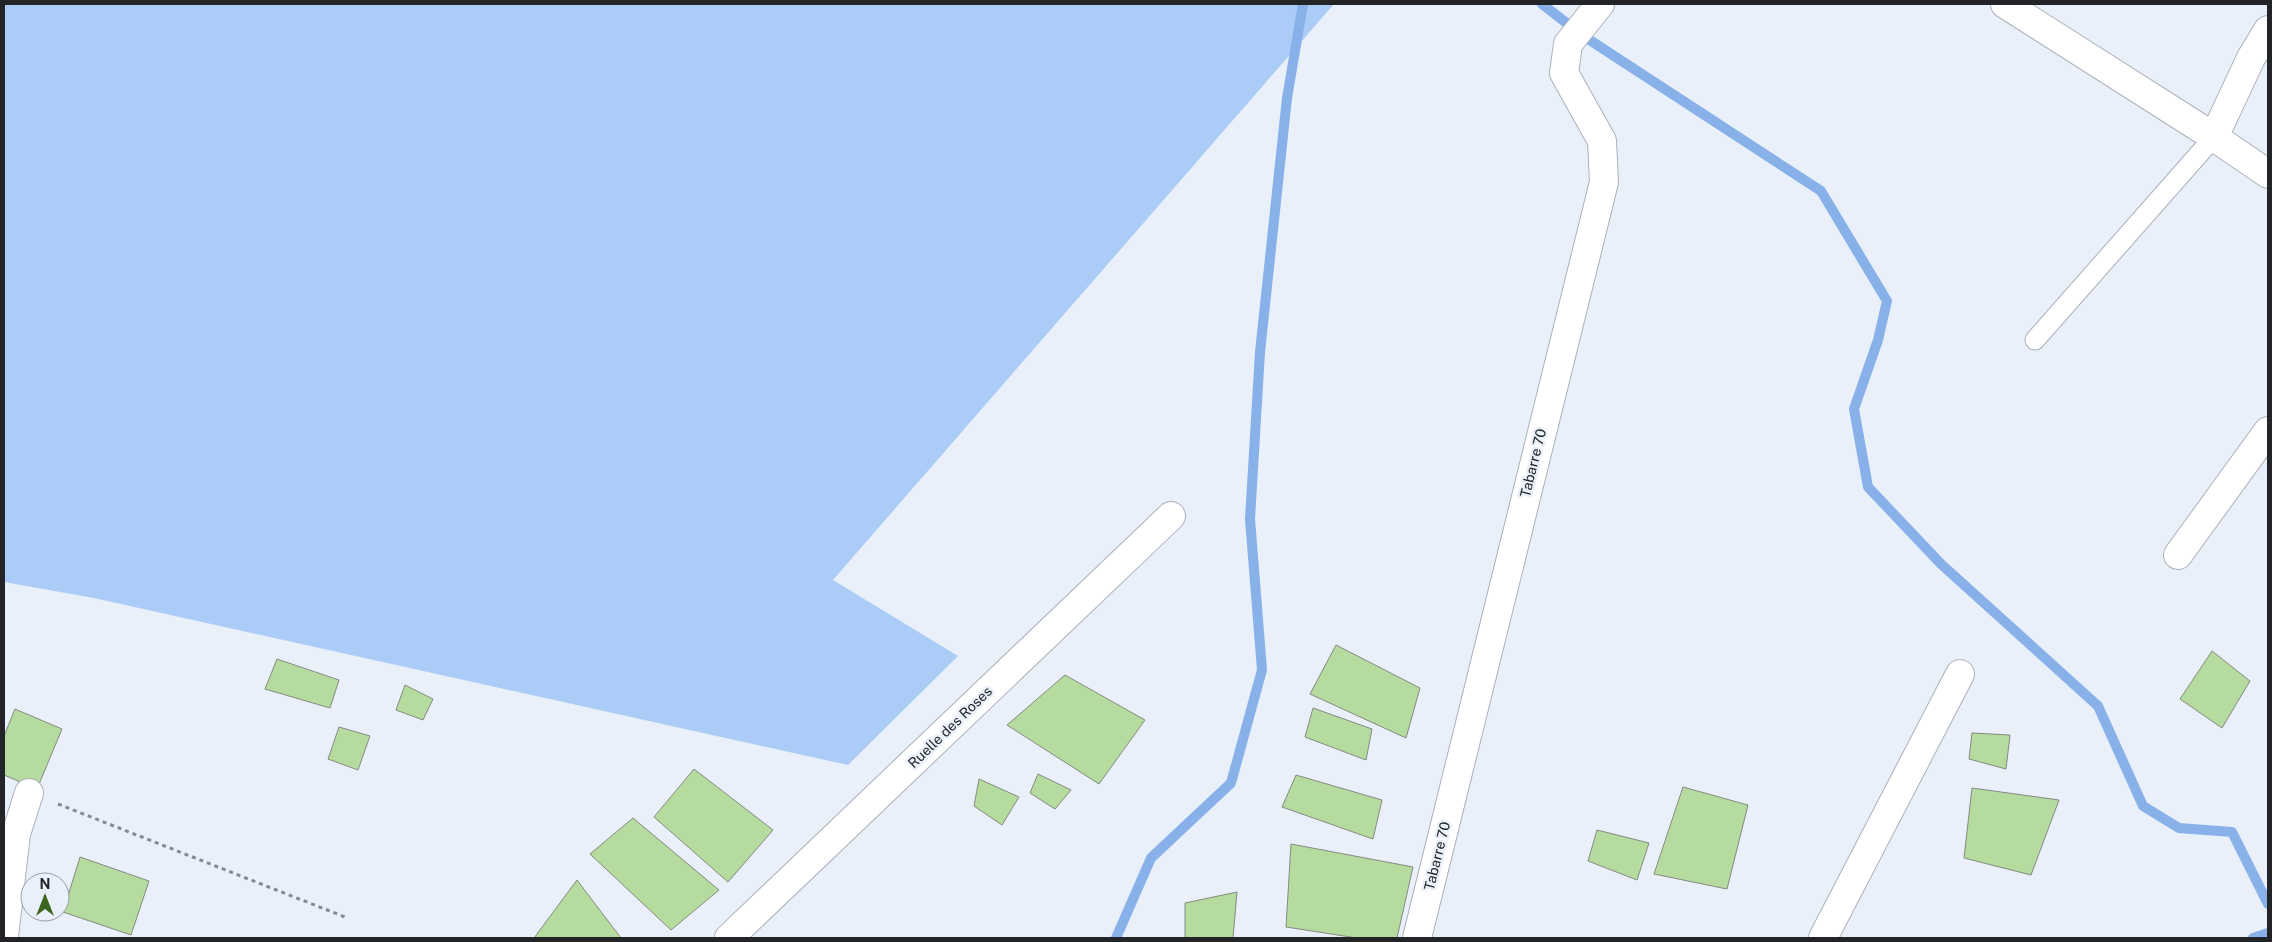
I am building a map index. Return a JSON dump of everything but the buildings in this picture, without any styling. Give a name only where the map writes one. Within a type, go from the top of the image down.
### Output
[{"type":"street","name":"Tabarre 70","points":[[1417,938],[1604,182],[1602,141],[1564,73],[1568,44],[1600,4]]},
{"type":"street","points":[[2005,4],[2214,137],[2268,174]]},
{"type":"street","points":[[2214,137],[2251,58],[2268,30]]},
{"type":"street","points":[[2178,555],[2268,431]]},
{"type":"street","name":"Ruelle des Roses","points":[[729,938],[1171,516]]},
{"type":"street","points":[[1823,938],[1960,674]]},
{"type":"street","points":[[4,936],[16,834],[30,793]]},
{"type":"lane","points":[[2035,340],[2214,137]]},
{"type":"path","points":[[30,793],[345,917]]},
{"type":"shaded area","points":[[4,4],[1334,4],[833,580],[958,656],[848,765],[94,598],[4,582]]},
{"type":"waterway","points":[[1116,938],[1151,858],[1231,783],[1262,670],[1250,519],[1260,352],[1287,98],[1303,4]]},
{"type":"waterway","points":[[1542,4],[1582,35],[1821,191],[1887,301],[1878,340],[1854,409],[1868,487],[1941,564],[2098,706],[2143,806],[2179,828],[2232,832],[2268,904]]},
{"type":"waterway","points":[[2253,938],[2268,933]]}]
